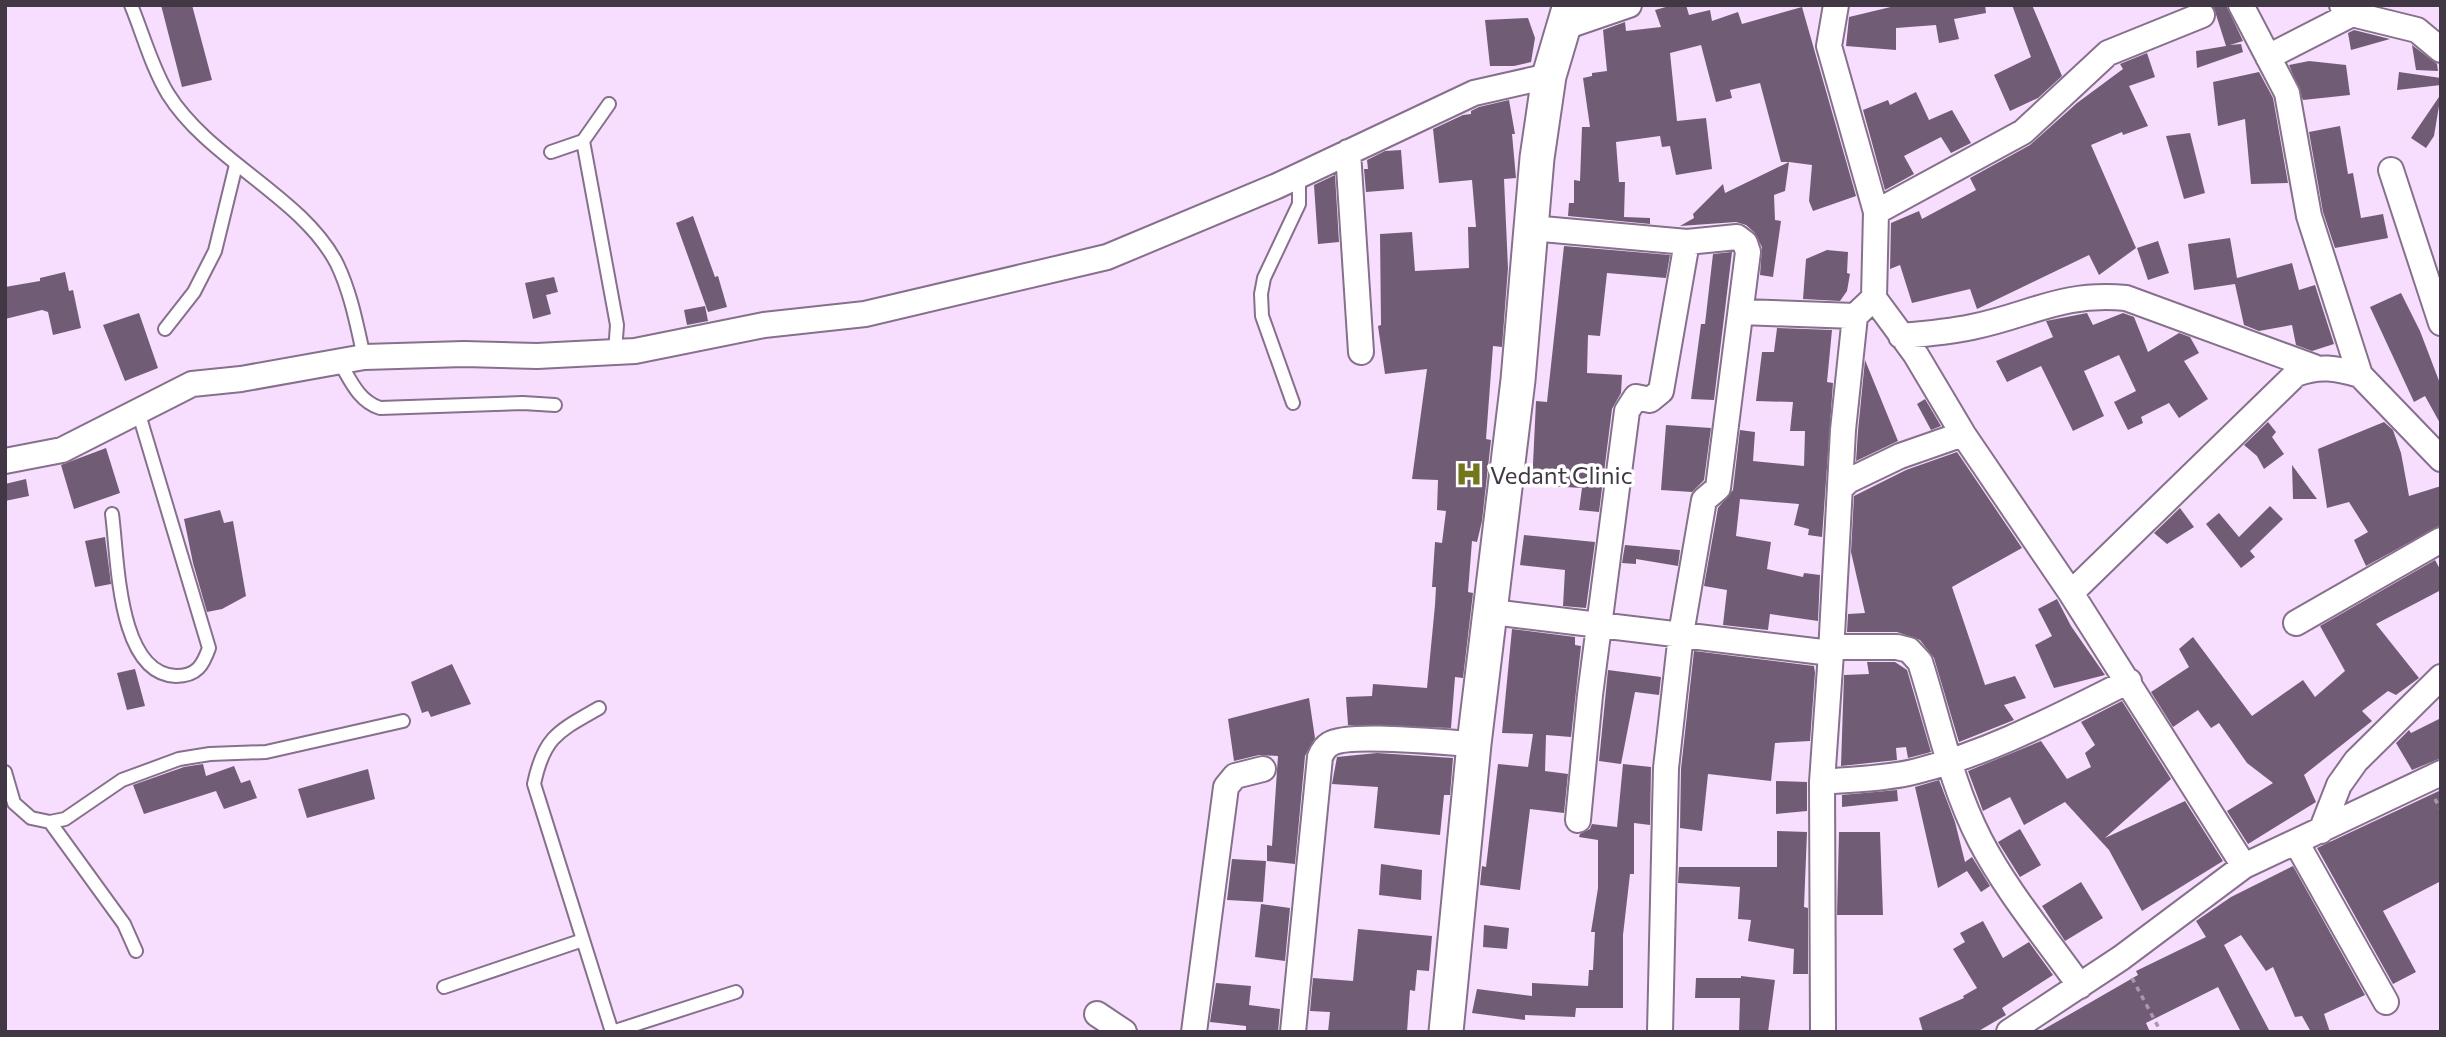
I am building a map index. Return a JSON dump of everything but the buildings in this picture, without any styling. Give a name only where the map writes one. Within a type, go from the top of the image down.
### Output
[{"type":"main road","points":[[1446,1032],[1474,744],[1492,612],[1549,76],[1567,17]]},
{"type":"street","points":[[1567,17],[1629,5]]},
{"type":"street","points":[[1836,5],[1829,46],[1876,212],[1874,298],[2129,681],[2244,866]]},
{"type":"street","points":[[2241,5],[2287,93],[2309,216],[2360,375],[2441,459]]},
{"type":"street","points":[[2268,57],[2347,9],[2417,30],[2441,50]]},
{"type":"street","points":[[1876,212],[2023,132],[2108,53],[2202,15]]},
{"type":"street","points":[[5,461],[62,450],[192,384],[241,379],[364,357],[464,354],[537,356],[635,351],[764,325],[865,314],[1107,257],[1299,175],[1474,93],[1549,76]]},
{"type":"street","points":[[1348,152],[1361,352]]},
{"type":"street","points":[[2391,170],[2441,323]]},
{"type":"street","points":[[1531,228],[1687,242],[1737,237],[1745,243],[1748,252],[1718,488],[1704,500],[1681,634],[1664,793],[1660,1032]]},
{"type":"street","points":[[1578,820],[1627,411],[1636,397],[1650,400],[1661,391],[1687,242]]},
{"type":"street","points":[[1901,336],[1972,327],[2058,301],[2094,295],[2137,302],[2314,367],[2335,368],[2360,375]]},
{"type":"street","points":[[1823,1032],[1822,782],[1842,487],[1843,430],[1855,316],[1874,298]]},
{"type":"street","points":[[1741,312],[1855,316]]},
{"type":"street","points":[[2071,593],[2275,393],[2296,374],[2314,367]]},
{"type":"street","points":[[1842,487],[1848,481],[1899,456],[1963,434]]},
{"type":"street","points":[[2296,623],[2441,540]]},
{"type":"street","points":[[1492,612],[1831,650],[1909,650],[1920,662],[1948,762],[1978,838],[2080,986]]},
{"type":"street","points":[[2321,831],[2339,785],[2356,761],[2441,677]]},
{"type":"street","points":[[1822,782],[1915,772],[1948,762],[2012,739],[2129,681]]},
{"type":"street","points":[[1293,1032],[1320,757],[1323,750],[1330,743],[1358,739],[1474,744]]},
{"type":"street","points":[[1194,1032],[1226,787],[1235,776],[1263,769]]},
{"type":"street","points":[[2009,1032],[2121,958],[2244,866],[2441,773]]},
{"type":"street","points":[[2296,842],[2386,1003]]},
{"type":"street","points":[[1097,1014],[1124,1032]]},
{"type":"lane","points":[[131,5],[168,94],[199,132],[307,225],[337,263],[350,299],[364,357]]},
{"type":"lane","points":[[551,152],[583,141],[609,104]]},
{"type":"lane","points":[[583,141],[617,325],[615,352]]},
{"type":"lane","points":[[165,329],[194,292],[215,251],[236,164]]},
{"type":"lane","points":[[1293,403],[1262,316],[1261,295],[1264,278],[1299,204],[1299,175]]},
{"type":"lane","points":[[339,361],[359,394],[368,404],[380,408],[555,405]]},
{"type":"lane","points":[[112,514],[127,626],[135,645],[145,662],[159,673],[188,676],[203,666],[209,648],[138,411]]},
{"type":"lane","points":[[599,708],[558,732],[540,755],[534,784],[612,1032],[736,992]]},
{"type":"lane","points":[[5,772],[15,803],[31,818],[50,822],[65,819],[122,780],[178,759],[210,754],[266,752],[403,721]]},
{"type":"lane","points":[[50,822],[124,924],[136,951]]},
{"type":"lane","points":[[444,987],[583,940]]},
{"type":"path","points":[[2121,958],[2161,1032]]},
{"type":"place","name":"Vedant Clinic","points":[[1469,474]]}]
